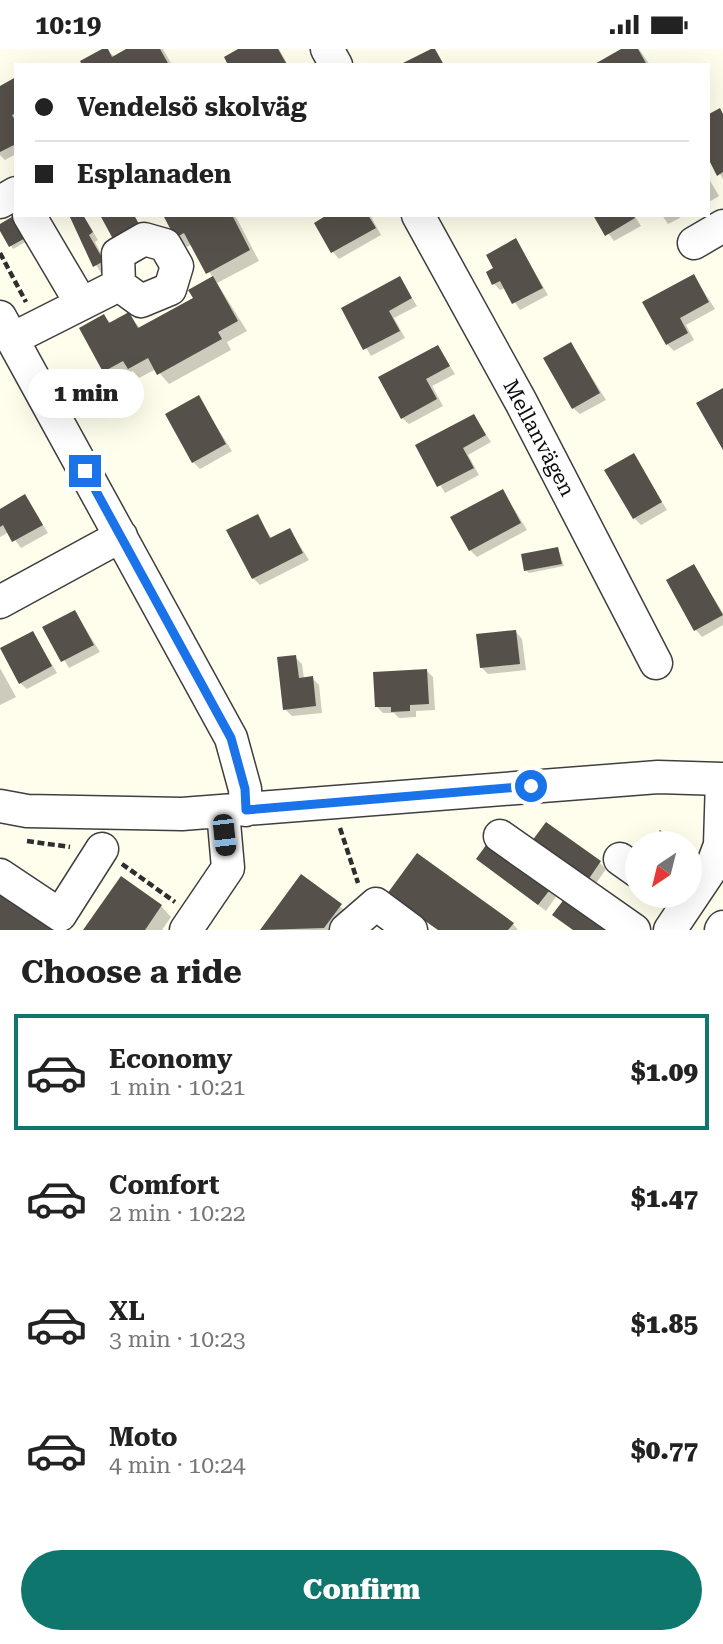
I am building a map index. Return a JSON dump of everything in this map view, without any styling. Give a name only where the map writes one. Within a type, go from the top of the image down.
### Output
[{"type":"street","points":[[30,217],[81,303]]},
{"type":"street","name":"Mellanvägen","points":[[419,217],[521,402],[656,663]]},
{"type":"street","points":[[694,243],[723,226]]},
{"type":"street","points":[[119,285],[81,303],[6,328],[231,738],[245,789],[235,811],[228,868],[190,923]]},
{"type":"street","points":[[0,601],[121,536]]},
{"type":"street","points":[[0,806],[27,811],[182,814],[658,778],[722,779],[720,845],[711,869],[677,910]]},
{"type":"street","points":[[500,836],[634,930]]},
{"type":"street","points":[[0,875],[60,915],[102,849]]},
{"type":"street","points":[[346,930],[376,904],[411,930]]},
{"type":"path","points":[[332,804],[360,892],[376,904]]},
{"type":"path","points":[[25,840],[102,849],[190,923]]},
{"type":"building","points":[[102,49],[108,49],[112,57],[126,49],[160,49],[168,63],[81,63],[80,61]]},
{"type":"building","points":[[238,49],[278,49],[286,63],[227,63],[224,57]]},
{"type":"building","points":[[435,49],[443,63],[403,63]]},
{"type":"building","points":[[621,49],[638,49],[646,63],[596,63]]},
{"type":"building","points":[[14,78],[14,145],[0,152],[0,86]]},
{"type":"building","points":[[720,108],[723,114],[723,172],[717,176],[710,162],[710,113]]},
{"type":"building","points":[[14,216],[29,236],[9,247],[0,231],[0,224]]},
{"type":"building","points":[[70,217],[84,217],[93,232],[89,235],[104,261],[93,267]]},
{"type":"building","points":[[101,217],[135,217],[139,224],[113,239]]},
{"type":"building","points":[[164,217],[233,217],[250,250],[206,274],[184,233],[175,238]]},
{"type":"building","points":[[324,217],[369,217],[376,228],[331,253],[314,223]]},
{"type":"building","points":[[594,217],[635,218],[605,236]]},
{"type":"building","points":[[516,238],[543,288],[512,304],[500,281],[492,285],[486,272],[493,268],[486,255]]},
{"type":"building","points":[[694,274],[709,302],[680,318],[688,333],[666,345],[642,302]]},
{"type":"building","points":[[213,276],[238,321],[218,332],[222,339],[157,375],[148,358],[128,369],[123,361],[103,372],[79,328],[104,314],[109,323],[129,312],[138,328],[193,298],[188,290]]},
{"type":"building","points":[[400,276],[412,298],[389,311],[400,331],[363,350],[341,308]]},
{"type":"building","points":[[571,342],[600,393],[572,409],[543,358]]},
{"type":"building","points":[[438,345],[450,366],[426,379],[437,399],[401,419],[378,377]]},
{"type":"building","points":[[723,388],[723,450],[696,403]]},
{"type":"building","points":[[199,395],[226,444],[192,463],[165,414]]},
{"type":"building","points":[[474,414],[486,435],[463,448],[474,468],[437,487],[415,445]]},
{"type":"building","points":[[634,453],[662,502],[633,519],[604,470]]},
{"type":"building","points":[[503,489],[521,523],[469,551],[450,517]]},
{"type":"building","points":[[25,494],[43,525],[12,542],[3,525],[0,527],[0,509]]},
{"type":"building","points":[[258,514],[270,538],[290,528],[303,553],[252,579],[226,530]]},
{"type":"building","points":[[558,547],[562,564],[524,571],[521,554]]},
{"type":"building","points":[[694,564],[723,615],[694,631],[666,580]]},
{"type":"building","points":[[75,610],[94,645],[61,662],[42,627]]},
{"type":"building","points":[[516,630],[520,664],[480,668],[476,634]]},
{"type":"building","points":[[33,631],[52,666],[19,684],[0,648]]},
{"type":"building","points":[[296,655],[299,678],[313,676],[316,706],[283,710],[277,657]]},
{"type":"building","points":[[427,669],[429,704],[410,705],[410,711],[391,712],[391,707],[375,707],[373,672]]},
{"type":"building","points":[[546,822],[601,861],[588,880],[532,841]]},
{"type":"building","points":[[489,841],[552,887],[538,905],[476,859]]},
{"type":"building","points":[[417,853],[514,923],[508,930],[438,930],[387,894]]},
{"type":"building","points":[[301,874],[342,904],[324,928],[260,930]]},
{"type":"building","points":[[121,876],[162,905],[145,930],[83,930]]},
{"type":"building","points":[[0,893],[53,930],[0,930]]},
{"type":"building","points":[[565,898],[609,930],[573,930],[552,915]]},
{"type":"route","points":[[85,471],[231,738],[245,789],[246,810],[531,786]]}]
